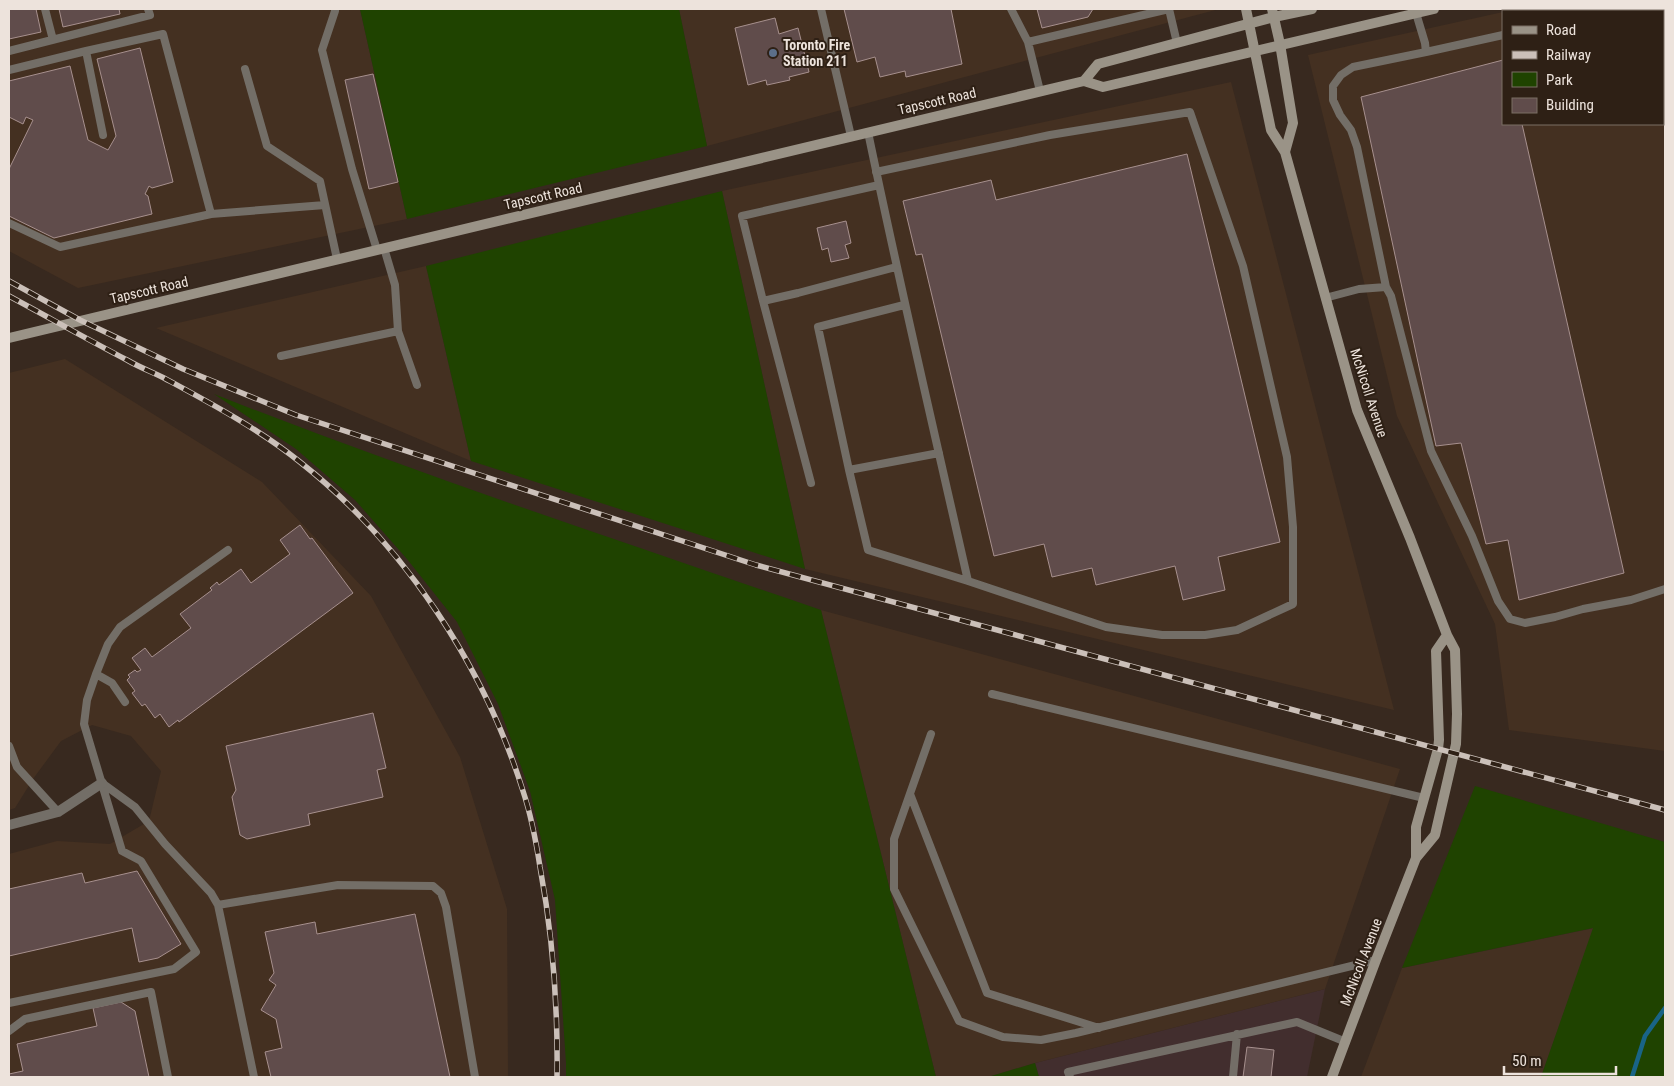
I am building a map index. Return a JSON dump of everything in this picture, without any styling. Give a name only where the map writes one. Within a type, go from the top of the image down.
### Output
[{"type":"street","name":"McNicoll Avenue","points":[[1246,9],[1271,130],[1285,152],[1357,410],[1410,538],[1447,635],[1455,650],[1457,714],[1454,754],[1435,835],[1416,858],[1332,1077]]},
{"type":"street","points":[[1084,81],[1098,64],[1250,23],[1273,13],[1312,9]]},
{"type":"street","name":"Tapscott Road","points":[[9,338],[1040,91],[1084,81],[1103,87],[1434,9]]},
{"type":"street","points":[[1273,13],[1293,123],[1285,152]]},
{"type":"street","name":"McNicoll Avenue","points":[[1416,858],[1416,827],[1439,740],[1436,651],[1447,635]]},
{"type":"street","points":[[9,825],[58,812],[102,783]]},
{"type":"lane","points":[[45,9],[53,40]]},
{"type":"lane","points":[[9,52],[150,15],[148,9]]},
{"type":"lane","points":[[821,9],[852,136]]},
{"type":"lane","points":[[1011,9],[1028,42],[1040,91]]},
{"type":"lane","points":[[1028,42],[1169,9],[1177,43]]},
{"type":"lane","points":[[335,11],[322,50],[352,168],[394,285],[398,331],[417,385]]},
{"type":"lane","points":[[1416,13],[1426,52]]},
{"type":"lane","points":[[9,70],[164,34],[211,214]]},
{"type":"lane","points":[[1502,35],[1353,67],[1341,75],[1333,86],[1333,100],[1351,130],[1357,147],[1386,287],[1391,296],[1431,452],[1472,536],[1498,601],[1510,619],[1525,623],[1532,622],[1583,609],[1631,600],[1665,589]]},
{"type":"lane","points":[[86,51],[103,135]]},
{"type":"lane","points":[[245,70],[267,146],[320,181],[336,259]]},
{"type":"lane","points":[[876,172],[1041,137],[1190,112],[1243,266],[1287,457],[1293,527],[1293,604],[1237,630],[1205,635],[1162,635],[1106,627],[868,550],[818,327],[904,305]]},
{"type":"lane","points":[[868,132],[904,305],[968,581]]},
{"type":"lane","points":[[811,483],[742,216],[879,185]]},
{"type":"lane","points":[[9,223],[60,248],[211,214],[325,205]]},
{"type":"lane","points":[[763,301],[896,267]]},
{"type":"lane","points":[[1326,298],[1359,289],[1386,287]]},
{"type":"lane","points":[[282,356],[398,331]]},
{"type":"lane","points":[[849,470],[939,453]]},
{"type":"lane","points":[[9,1003],[174,969],[196,952],[141,861],[122,851],[84,724],[87,700],[96,674],[108,644],[120,627],[228,550]]},
{"type":"lane","points":[[96,674],[112,683],[125,702]]},
{"type":"lane","points":[[992,694],[1424,798]]},
{"type":"lane","points":[[931,734],[894,839],[894,889],[959,1021],[1003,1037],[1041,1040],[1099,1028],[1376,960]]},
{"type":"lane","points":[[9,746],[17,767],[58,812]]},
{"type":"lane","points":[[102,783],[135,806],[165,844],[211,893],[218,905],[254,1077]]},
{"type":"lane","points":[[910,794],[987,993],[1099,1028]]},
{"type":"lane","points":[[218,905],[338,885],[433,886],[441,893],[446,907],[475,1077]]},
{"type":"lane","points":[[9,1031],[25,1019],[151,992],[168,1077]]},
{"type":"lane","points":[[1070,1077],[1068,1072],[1296,1022],[1346,1042]]},
{"type":"lane","points":[[1233,1077],[1237,1034]]},
{"type":"shaded area","points":[[9,9],[360,9],[407,219],[78,288],[9,251]]},
{"type":"shaded area","points":[[679,9],[1219,9],[707,146]]},
{"type":"shaded area","points":[[1665,9],[1665,751],[1509,730],[1495,624],[1397,416],[1308,55],[1502,12],[1502,125],[1664,125],[1664,10],[1512,10]]},
{"type":"shaded area","points":[[1231,82],[1394,710],[805,569],[722,191]]},
{"type":"shaded area","points":[[426,266],[471,461],[156,328]]},
{"type":"shaded area","points":[[65,359],[262,482],[371,596],[460,757],[507,909],[508,1077],[9,1077],[9,854],[57,841],[110,844],[149,821],[161,771],[131,736],[92,725],[61,741],[33,779],[15,808],[9,810],[9,373]]},
{"type":"shaded area","points":[[821,610],[1400,769],[1325,989],[1035,1063],[988,1077],[936,1077]]},
{"type":"shaded area","points":[[1594,928],[1541,1077],[1361,1077],[1402,968]]},
{"type":"shaded area","points":[[1325,989],[1307,1077],[1039,1077],[1035,1063]]},
{"type":"green space","points":[[360,9],[679,9],[707,146],[407,219]]},
{"type":"green space","points":[[722,191],[805,569],[471,461],[426,266]]},
{"type":"green space","points":[[214,394],[440,479],[821,610],[936,1077],[566,1077],[555,900],[530,791],[498,704],[457,622],[407,559],[355,500],[296,449]]},
{"type":"green space","points":[[1475,786],[1665,842],[1665,1077],[1541,1077],[1593,928],[1402,968]]},
{"type":"green space","points":[[1035,1063],[1039,1077],[988,1077]]},
{"type":"building","points":[[9,9],[36,9],[41,32],[9,39]]},
{"type":"building","points":[[59,9],[119,9],[120,14],[63,27]]},
{"type":"building","points":[[844,9],[951,9],[962,64],[906,77],[905,71],[880,77],[875,57],[857,62]]},
{"type":"building","points":[[1037,9],[1093,9],[1088,17],[1042,28]]},
{"type":"building","name":"Toronto Fire Station 211","points":[[775,18],[779,34],[798,28],[809,72],[789,77],[790,80],[767,85],[766,80],[748,85],[735,28]]},
{"type":"building","points":[[1664,21],[1665,21],[1665,101],[1664,96]]},
{"type":"building","points":[[140,48],[173,182],[152,188],[149,186],[145,194],[148,196],[152,214],[54,238],[9,216],[9,169],[33,120],[26,117],[23,124],[9,117],[9,81],[70,66],[88,140],[108,150],[116,136],[97,59]]},
{"type":"building","points":[[1502,60],[1502,125],[1522,125],[1624,573],[1519,600],[1508,540],[1486,544],[1461,443],[1436,446],[1361,97]]},
{"type":"building","points":[[373,74],[398,182],[369,189],[345,80]]},
{"type":"building","points":[[1187,154],[1280,542],[1218,557],[1225,590],[1183,600],[1175,566],[1096,585],[1092,568],[1052,577],[1044,544],[994,556],[922,254],[916,255],[903,201],[991,180],[996,200]]},
{"type":"building","points":[[846,221],[851,243],[845,245],[849,258],[831,262],[828,248],[822,250],[817,228]]},
{"type":"building","points":[[300,525],[353,593],[179,722],[178,720],[169,727],[160,714],[155,718],[145,704],[142,706],[132,693],[135,691],[127,680],[130,677],[128,675],[135,670],[137,672],[141,670],[132,658],[145,648],[152,657],[191,628],[180,614],[212,590],[210,588],[217,582],[219,585],[241,569],[251,583],[290,554],[280,540]]},
{"type":"building","points":[[373,713],[386,768],[377,770],[383,797],[308,814],[310,825],[247,839],[240,835],[232,797],[236,790],[226,746]]},
{"type":"building","points":[[137,871],[181,944],[158,958],[139,962],[132,928],[9,956],[9,889],[82,873],[85,883]]},
{"type":"building","points":[[415,914],[450,1077],[271,1077],[265,1052],[282,1048],[276,1019],[261,1010],[276,985],[269,980],[274,973],[265,932],[315,922],[317,934]]},
{"type":"building","points":[[121,1002],[135,1011],[149,1077],[9,1077],[9,1074],[23,1071],[17,1044],[97,1026],[93,1008]]},
{"type":"building","points":[[1247,1047],[1274,1050],[1271,1077],[1243,1077]]},
{"type":"waterway","points":[[1632,1077],[1645,1036],[1665,1008]]},
{"type":"railway","points":[[9,281],[80,320],[183,369],[296,415],[756,565],[1665,810]]},
{"type":"railway","points":[[9,296],[199,397],[234,417],[284,450],[338,495],[373,530],[406,569],[436,610],[463,654],[486,698],[506,744],[528,809],[545,893],[551,945],[557,1024],[557,1077]]},
{"type":"place","name":"Toronto Fire Station 211","points":[[773,53]]}]
